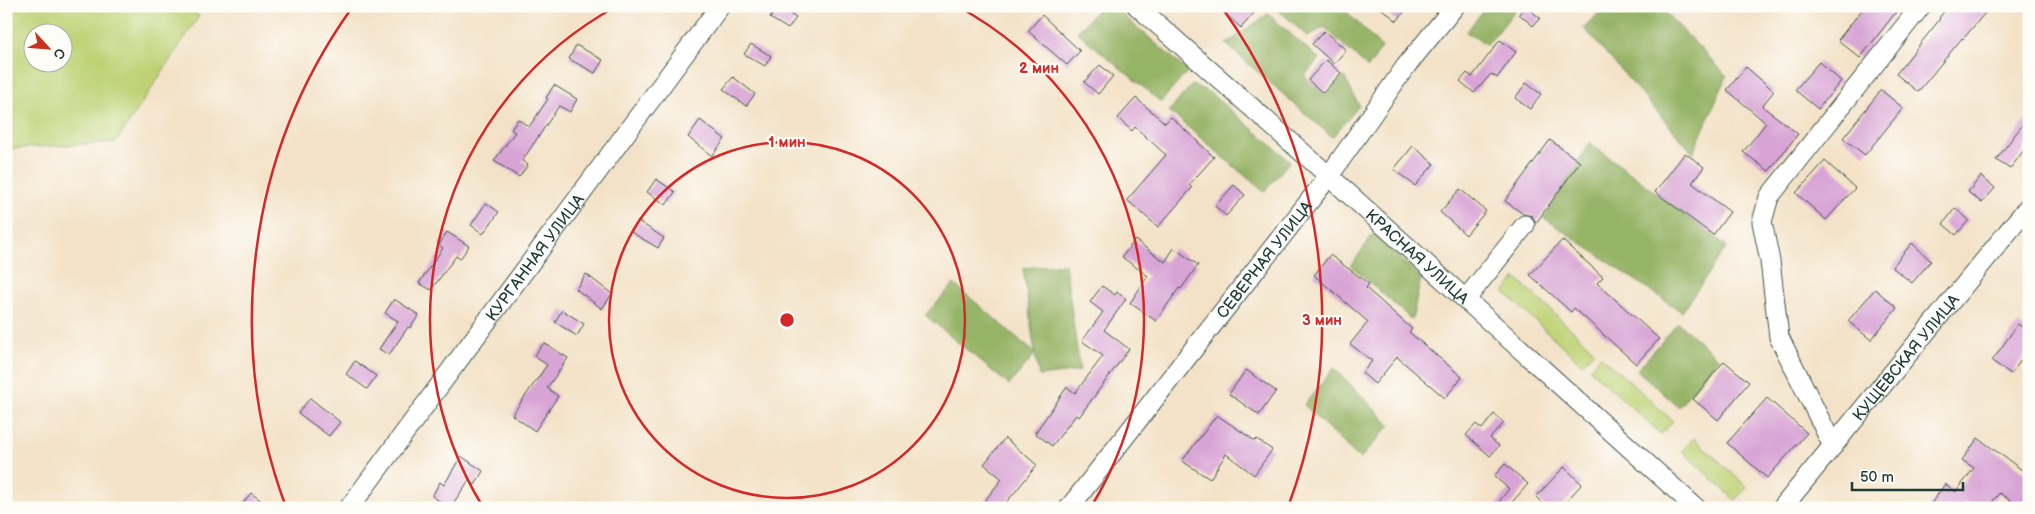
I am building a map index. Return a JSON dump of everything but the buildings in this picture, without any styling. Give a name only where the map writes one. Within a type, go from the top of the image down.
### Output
[{"type":"street","name":"КУРГАННАЯ УЛИЦА","points":[[349,508],[720,6]]},
{"type":"street","name":"КРАСНАЯ УЛИЦА","points":[[1137,6],[1466,299],[1696,508]]},
{"type":"street","name":"СЕВЕРНАЯ УЛИЦА","points":[[1069,508],[1329,176],[1406,66],[1455,6]]},
{"type":"street","points":[[1833,446],[1779,337],[1770,261],[1762,222],[1769,197],[1921,6]]},
{"type":"street","name":"КУЩЕВСКАЯ УЛИЦА","points":[[1782,508],[2029,206]]},
{"type":"street","points":[[1466,299],[1526,225]]},
{"type":"green space","points":[[6,6],[183,6],[199,16],[116,142],[6,149]]},
{"type":"green space","points":[[1101,6],[1112,6],[1188,71],[1161,102],[1077,32]]},
{"type":"green space","points":[[1274,6],[1341,6],[1382,47],[1368,68],[1324,27],[1308,37]]},
{"type":"green space","points":[[1487,6],[1519,6],[1487,45],[1466,32]]},
{"type":"green space","points":[[1606,6],[1659,6],[1727,76],[1693,153],[1584,28]]},
{"type":"green space","points":[[1268,14],[1319,59],[1304,76],[1325,95],[1344,76],[1359,106],[1332,137],[1226,44]]},
{"type":"green space","points":[[1192,85],[1209,92],[1290,161],[1264,192],[1169,111]]},
{"type":"green space","points":[[1590,143],[1727,246],[1682,312],[1544,218]]},
{"type":"green space","points":[[1374,233],[1421,278],[1412,320],[1351,266]]},
{"type":"green space","points":[[1065,264],[1080,371],[1039,376],[1035,354],[1009,385],[925,315],[954,284],[1035,353],[1023,268]]},
{"type":"green space","points":[[1516,278],[1595,351],[1582,364],[1504,292]]},
{"type":"green space","points":[[1678,323],[1718,358],[1679,407],[1637,370]]},
{"type":"green space","points":[[1601,356],[1673,421],[1661,434],[1589,369]]},
{"type":"green space","points":[[1334,368],[1390,425],[1360,459],[1304,405]]},
{"type":"green space","points":[[1694,438],[1747,487],[1735,500],[1682,451]]}]
